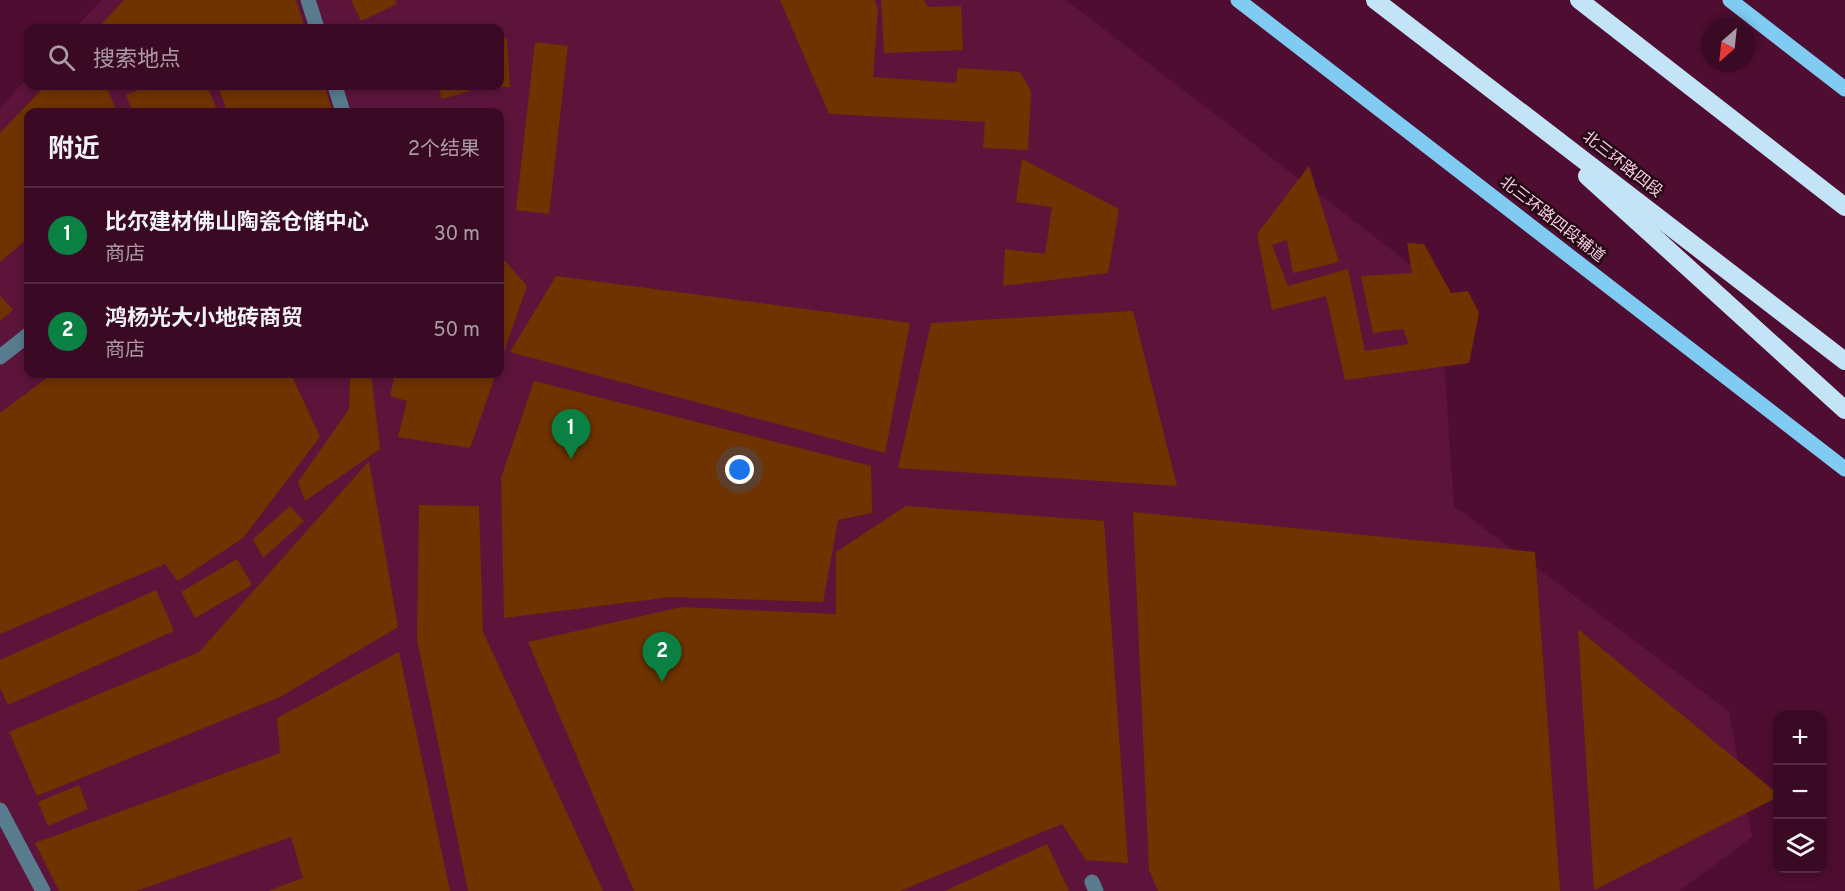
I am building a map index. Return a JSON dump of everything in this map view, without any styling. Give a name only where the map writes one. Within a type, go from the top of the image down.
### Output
[{"type":"highway","name":"北三环路四段","points":[[1375,0],[1845,361]]},
{"type":"highway","points":[[1579,0],[1845,207]]},
{"type":"highway","points":[[1488,86],[1845,410]]},
{"type":"main road","name":"北三环路四段辅道","points":[[1238,0],[1845,469]]},
{"type":"main road","points":[[1730,0],[1845,89]]},
{"type":"lane","points":[[308,0],[316,24]]},
{"type":"lane","points":[[335,90],[342,108]]},
{"type":"lane","points":[[0,357],[24,338]]},
{"type":"lane","points":[[0,810],[43,891]]},
{"type":"shaded area","points":[[102,0],[1066,0],[1439,286],[1454,506],[1729,711],[1752,837],[1679,891],[0,891],[0,108],[24,81],[24,90],[504,90],[504,24],[79,24]]},
{"type":"building","points":[[124,0],[296,0],[304,24],[102,24]]},
{"type":"building","points":[[351,0],[395,0],[397,4],[361,21]]},
{"type":"building","points":[[780,0],[874,0],[878,9],[873,77],[956,83],[958,68],[1020,72],[1031,91],[1028,150],[983,148],[985,122],[829,114]]},
{"type":"building","points":[[881,0],[924,0],[928,7],[961,6],[963,50],[884,53]]},
{"type":"building","points":[[504,38],[507,38],[510,87],[504,87]]},
{"type":"building","points":[[535,42],[568,46],[549,214],[516,210]]},
{"type":"building","points":[[41,90],[108,90],[115,108],[24,108],[24,241],[0,262],[0,133]]},
{"type":"building","points":[[139,90],[209,90],[216,108],[131,108],[126,95]]},
{"type":"building","points":[[219,90],[325,90],[332,108],[226,108]]},
{"type":"building","points":[[439,90],[470,91],[442,99]]},
{"type":"building","points":[[1022,159],[1119,209],[1108,273],[1003,286],[1005,249],[1045,254],[1052,207],[1016,202]]},
{"type":"building","points":[[1309,166],[1339,262],[1293,273],[1287,240],[1272,245],[1288,286],[1348,269],[1365,351],[1409,344],[1403,329],[1373,333],[1361,276],[1412,273],[1407,243],[1424,244],[1451,293],[1468,291],[1479,313],[1469,363],[1345,380],[1326,296],[1272,310],[1257,234]]},
{"type":"building","points":[[504,260],[527,286],[504,352]]},
{"type":"building","points":[[556,276],[910,323],[885,453],[510,352]]},
{"type":"building","points":[[0,295],[13,310],[0,321]]},
{"type":"building","points":[[1133,311],[1177,486],[898,468],[931,323]]},
{"type":"building","points":[[47,378],[293,378],[320,437],[243,538],[178,581],[165,564],[0,634],[0,413]]},
{"type":"building","points":[[350,378],[371,378],[380,449],[305,501],[298,482],[349,409]]},
{"type":"building","points":[[394,378],[495,378],[470,448],[398,437],[407,401],[390,396]]},
{"type":"building","points":[[534,381],[871,466],[872,513],[838,520],[823,602],[671,597],[504,618],[501,478]]},
{"type":"building","points":[[369,461],[398,627],[280,697],[37,796],[9,732],[199,652]]},
{"type":"building","points":[[419,505],[479,506],[483,632],[603,891],[468,891],[417,639]]},
{"type":"building","points":[[290,506],[304,521],[263,558],[253,539]]},
{"type":"building","points":[[906,506],[1104,521],[1128,863],[1086,860],[1062,824],[900,891],[634,891],[528,642],[681,607],[836,614],[836,552]]},
{"type":"building","points":[[1133,512],[1535,552],[1560,891],[1158,891],[1149,870]]},
{"type":"building","points":[[237,559],[252,585],[195,618],[181,592]]},
{"type":"building","points":[[156,590],[174,631],[8,705],[0,688],[0,660]]},
{"type":"building","points":[[1578,629],[1773,790],[1773,800],[1594,890]]},
{"type":"building","points":[[399,652],[450,891],[268,891],[303,878],[291,837],[136,891],[59,891],[35,843],[280,753],[277,718]]},
{"type":"building","points":[[79,785],[88,809],[48,826],[38,802]]},
{"type":"building","points":[[1047,844],[1069,891],[945,891]]},
{"type":"place","name":"比尔建材佛山陶瓷仓储中心","points":[[571,459]]},
{"type":"place","name":"鸿杨光大小地砖商贸","points":[[662,682]]}]
